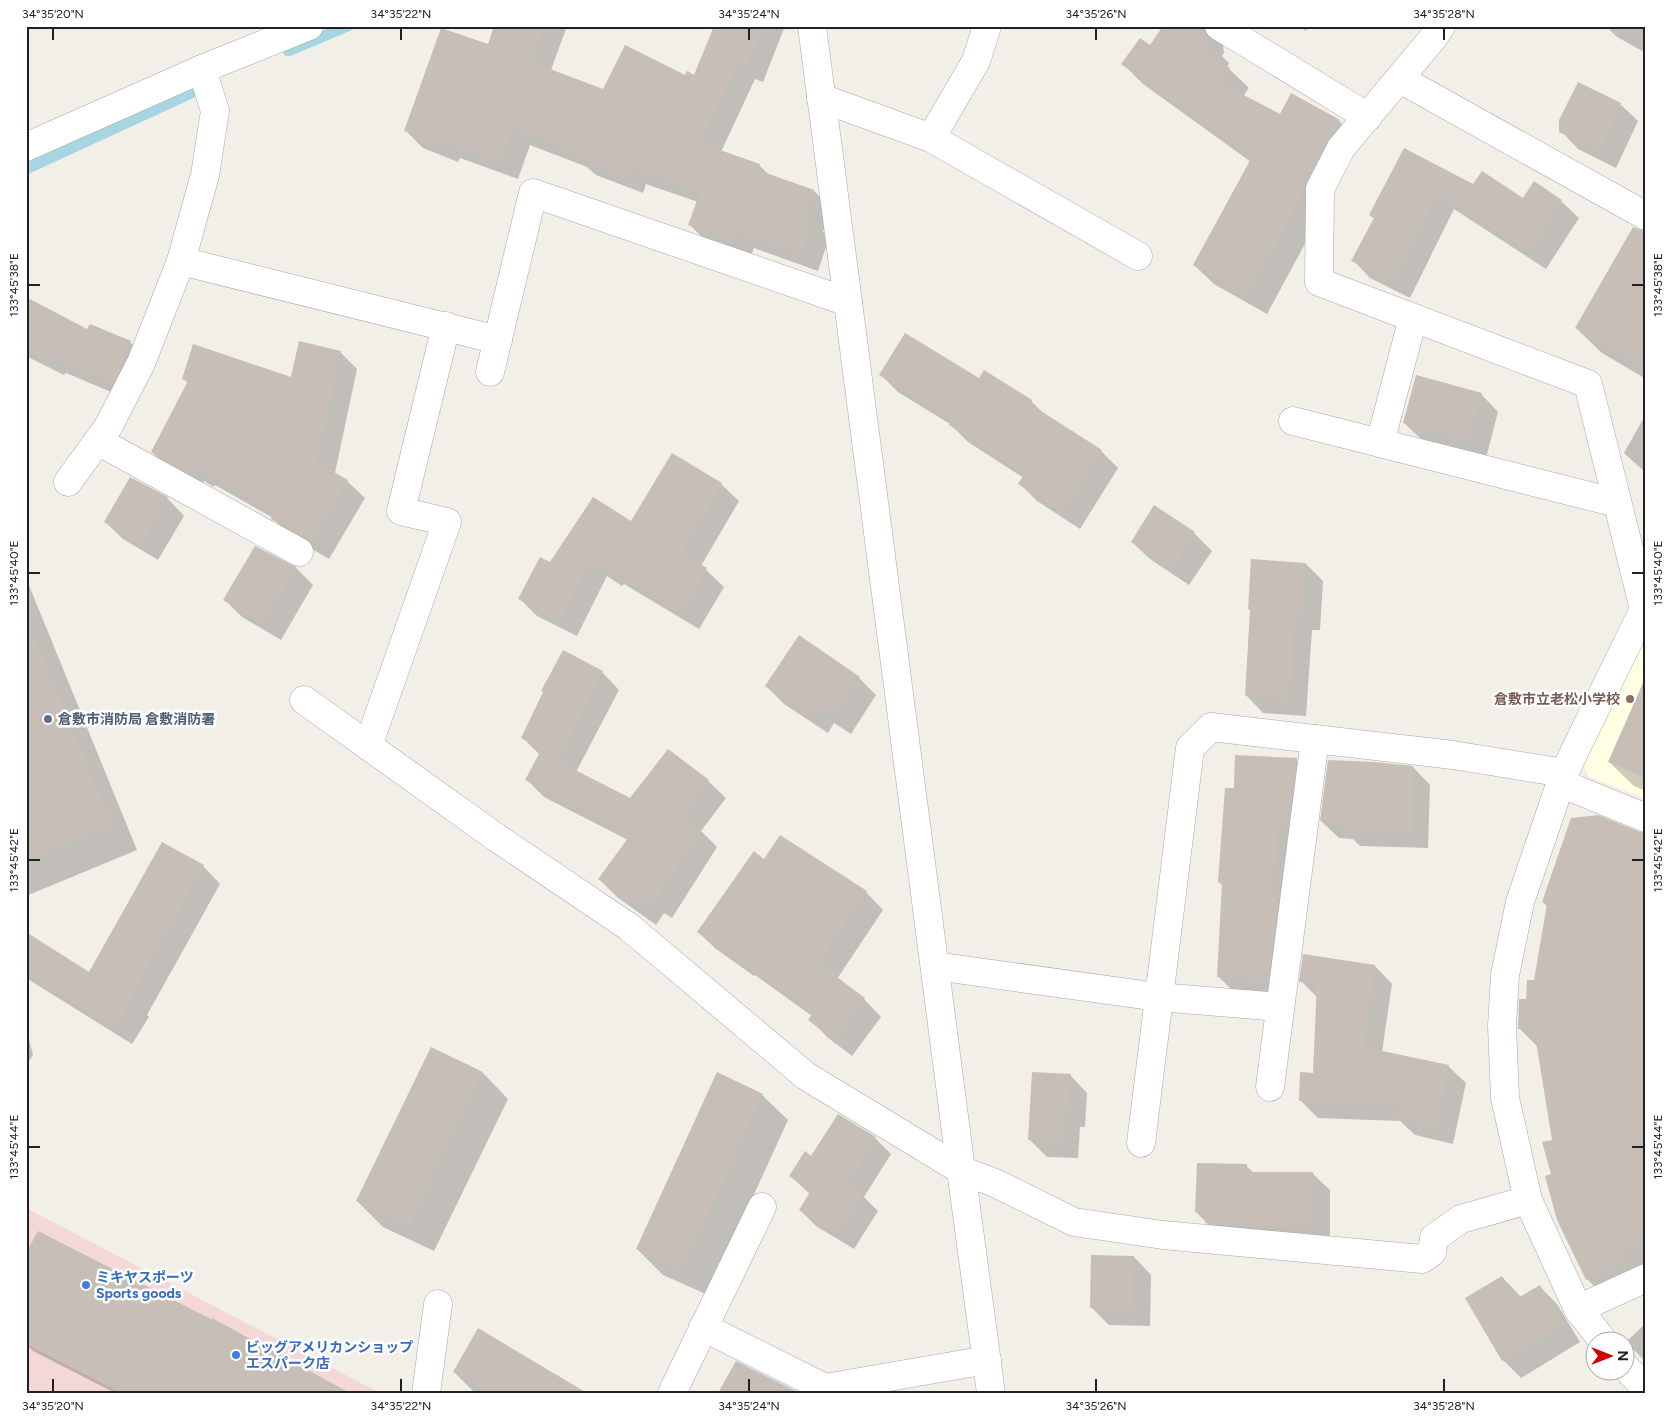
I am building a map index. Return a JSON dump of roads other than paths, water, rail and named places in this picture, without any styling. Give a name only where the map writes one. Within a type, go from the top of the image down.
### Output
[{"type":"street","points":[[26,147],[202,69],[309,26]]},
{"type":"street","points":[[812,26],[960,1170],[991,1393]]},
{"type":"street","points":[[931,138],[976,61],[987,26]]},
{"type":"street","points":[[1219,26],[1368,117]]},
{"type":"street","points":[[1441,26],[1400,79],[1342,148],[1320,189],[1319,282],[1588,384],[1645,607],[1562,778],[1520,902],[1505,975],[1502,1026],[1505,1098],[1528,1200],[1578,1309],[1596,1332]]},
{"type":"street","points":[[68,482],[108,427],[140,363],[181,261],[205,175],[215,111],[202,69]]},
{"type":"street","points":[[1400,79],[1646,216]]},
{"type":"street","points":[[821,98],[931,138],[1138,256]]},
{"type":"street","points":[[490,372],[533,193],[848,302]]},
{"type":"street","points":[[181,261],[498,340]]},
{"type":"street","points":[[1380,443],[1413,318]]},
{"type":"street","points":[[368,746],[447,522],[401,511],[446,326]]},
{"type":"street","points":[[1293,421],[1617,503]]},
{"type":"street","points":[[98,441],[299,552]]},
{"type":"street","points":[[304,700],[497,838],[629,927],[806,1076],[960,1170],[995,1182],[1074,1222],[1163,1235],[1422,1259],[1432,1252],[1434,1238],[1461,1219],[1528,1200]]},
{"type":"street","points":[[1141,1143],[1190,748],[1211,727],[1453,755],[1562,778],[1646,818]]},
{"type":"street","points":[[1270,1087],[1315,739]]},
{"type":"street","points":[[935,966],[1158,997],[1280,1007]]},
{"type":"street","points":[[672,1393],[762,1207]]},
{"type":"street","points":[[1578,1309],[1646,1278]]},
{"type":"street","points":[[426,1393],[438,1304]]},
{"type":"street","points":[[704,1327],[825,1388],[987,1360]]},
{"type":"street","points":[[1634,1376],[1646,1388]]},
{"type":"waterway","points":[[288,51],[348,26]]},
{"type":"waterway","points":[[26,169],[191,93]]},
{"type":"place","name":"倉敷市立老松小学校","points":[[1630,699]]},
{"type":"place","name":"倉敷市消防局 倉敷消防署","points":[[48,719]]},
{"type":"place","name":"ミキヤスポーツ Sports goods","points":[[86,1285]]},
{"type":"place","name":"ビッグアメリカンショップ エスパーク店","points":[[236,1355]]}]
